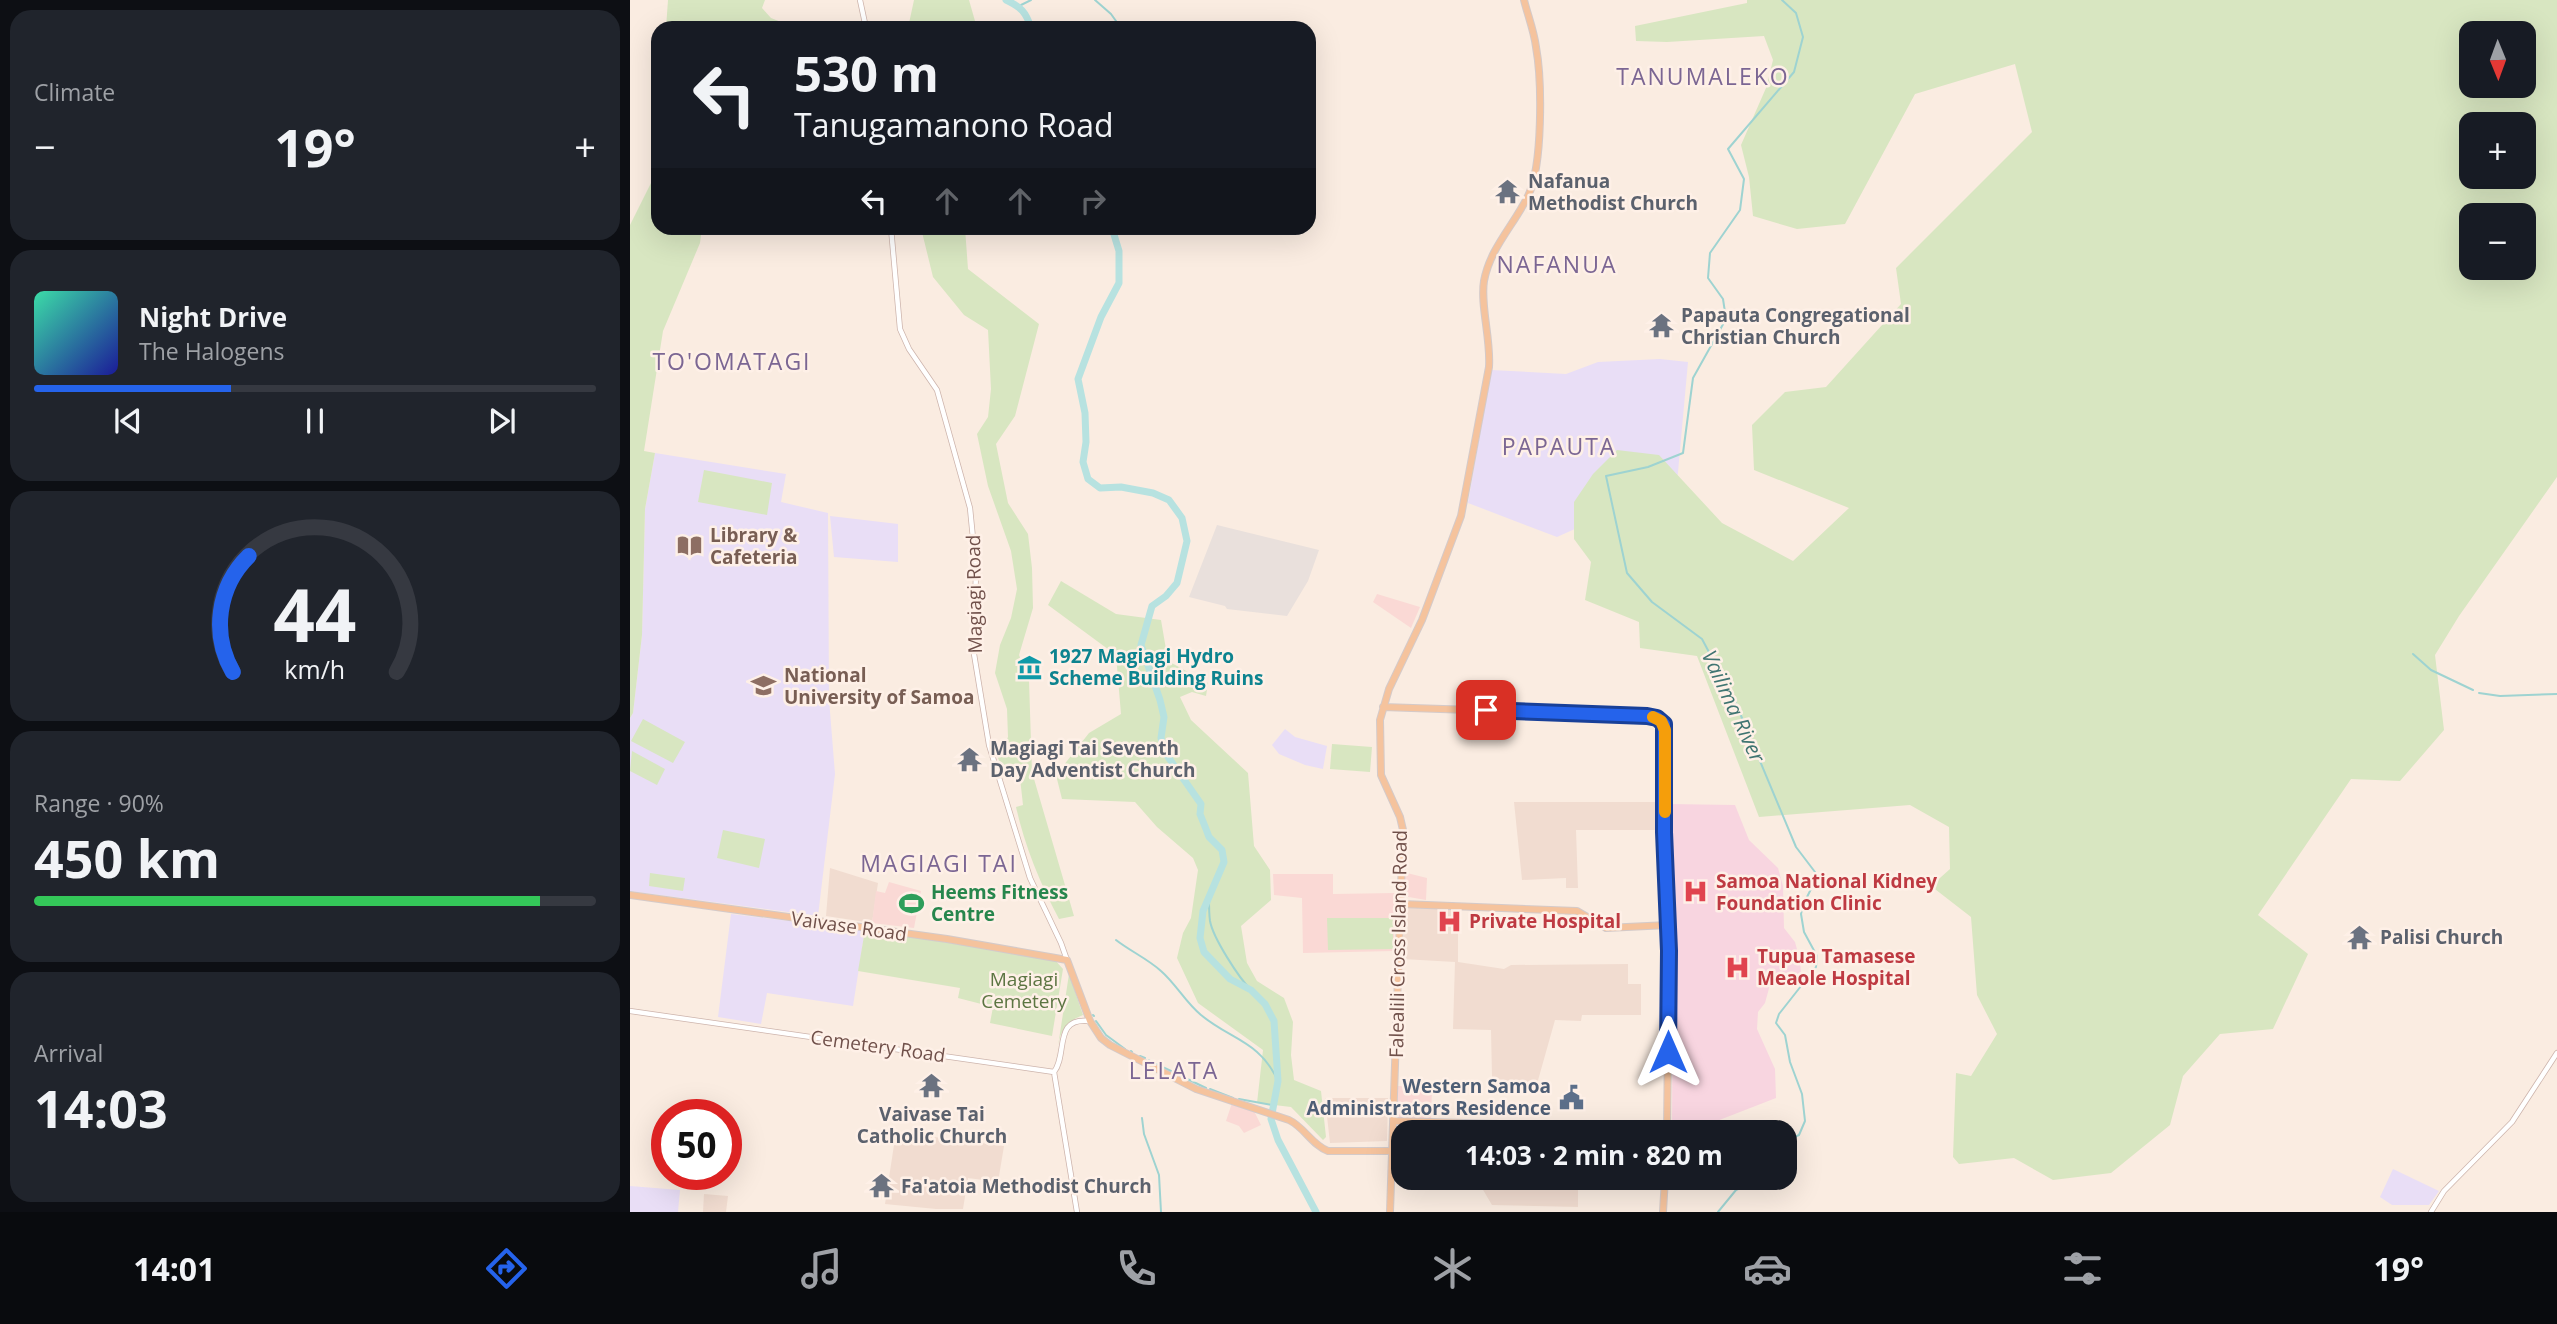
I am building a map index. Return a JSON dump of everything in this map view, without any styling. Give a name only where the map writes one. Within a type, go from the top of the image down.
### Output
[{"type":"main road","name":"Falealili Cross Island Road","points":[[1394,1120],[1403,830],[1400,817],[1382,781],[1379,732],[1388,689],[1422,620],[1461,516],[1489,367],[1490,347],[1484,283],[1495,248],[1529,195],[1534,182],[1539,128],[1537,53],[1524,0]]},
{"type":"main road","points":[[1383,707],[1642,716],[1661,721],[1665,730],[1664,832],[1668,925],[1667,1120]]},
{"type":"main road","name":"Vaivase Road","points":[[630,895],[947,939],[1067,960]]},
{"type":"main road","points":[[1402,904],[1577,911],[1606,928],[1668,925]]},
{"type":"main road","points":[[1067,960],[1090,1021],[1101,1038],[1136,1060],[1196,1089],[1296,1123],[1314,1142],[1328,1151],[1391,1151]]},
{"type":"main road","name":"Falealili Cross Island Road","points":[[1390,1212],[1391,1182]]},
{"type":"main road","points":[[1663,1212],[1664,1190]]},
{"type":"street","points":[[860,0],[864,21]]},
{"type":"street","name":"Magiagi Road","points":[[892,235],[900,329],[941,401],[970,508],[975,562],[974,654],[989,745],[1030,878],[1067,960]]},
{"type":"street","name":"Cemetery Road","points":[[630,1011],[1054,1072]]},
{"type":"street","points":[[1077,1212],[1054,1072],[1058,1067],[1061,1045],[1068,1026],[1077,1021],[1090,1021]]},
{"type":"street","points":[[2431,1212],[2444,1191],[2512,1122],[2557,1053]]},
{"type":"shaded area","points":[[1660,359],[1688,362],[1677,483],[1557,537],[1468,503],[1491,370],[1566,374],[1598,362]]},
{"type":"shaded area","name":"National University of Samoa","points":[[655,453],[786,474],[781,502],[828,513],[829,699],[835,774],[818,916],[630,891],[630,718],[633,713],[642,635],[645,509]]},
{"type":"shaded area","points":[[830,516],[898,524],[898,562],[834,557]]},
{"type":"shaded area","points":[[1217,525],[1319,550],[1308,581],[1287,616],[1227,609],[1225,606],[1189,597]]},
{"type":"shaded area","points":[[1377,594],[1420,607],[1411,628],[1373,602]]},
{"type":"shaded area","points":[[1285,729],[1295,737],[1327,746],[1323,769],[1279,754],[1272,745]]},
{"type":"shaded area","points":[[1514,802],[1659,802],[1659,830],[1576,830],[1578,888],[1566,888],[1566,878],[1522,880]]},
{"type":"shaded area","name":"Tupua Tamasese Meaole Hospital","points":[[1668,804],[1735,805],[1749,840],[1778,868],[1783,886],[1784,928],[1795,942],[1800,960],[1801,974],[1795,979],[1771,981],[1765,1003],[1758,1012],[1757,1029],[1775,1069],[1776,1098],[1719,1120],[1672,1120],[1673,917]]},
{"type":"shaded area","points":[[830,868],[878,883],[872,923],[826,916]]},
{"type":"shaded area","points":[[1273,874],[1333,874],[1333,894],[1395,893],[1394,951],[1303,953],[1302,898],[1274,895]]},
{"type":"shaded area","points":[[1404,874],[1427,878],[1426,900],[1403,896]]},
{"type":"shaded area","points":[[889,882],[921,891],[914,928],[872,923],[876,891],[885,893]]},
{"type":"shaded area","points":[[1405,905],[1458,908],[1458,962],[1504,969],[1511,965],[1628,964],[1628,984],[1641,984],[1641,1015],[1582,1015],[1581,1021],[1555,1020],[1535,1091],[1492,1077],[1491,1030],[1453,1029],[1455,962],[1403,959]]},
{"type":"shaded area","points":[[731,914],[865,930],[853,1006],[767,993],[761,1024],[718,1017]]},
{"type":"shaded area","points":[[1398,1086],[1432,1087],[1431,1120],[1396,1119]]},
{"type":"shaded area","points":[[1325,1098],[1388,1098],[1387,1141],[1330,1143]]},
{"type":"shaded area","points":[[1232,1103],[1254,1111],[1261,1125],[1244,1133],[1239,1126],[1226,1121]]},
{"type":"shaded area","points":[[903,1133],[1004,1146],[998,1182],[968,1178],[963,1209],[885,1204],[894,1145],[901,1145]]},
{"type":"shaded area","points":[[2393,1169],[2439,1191],[2429,1205],[2392,1205],[2380,1197]]},
{"type":"shaded area","points":[[630,1186],[651,1188],[651,1190],[680,1190],[678,1212],[630,1212]]},
{"type":"shaded area","points":[[1483,1190],[1578,1190],[1578,1207],[1492,1205]]},
{"type":"shaded area","points":[[704,1194],[728,1196],[726,1212],[703,1212]]},
{"type":"green space","points":[[668,0],[765,0],[762,8],[771,18],[778,21],[666,21]]},
{"type":"green space","points":[[914,0],[969,0],[975,21],[910,21]]},
{"type":"green space","points":[[1747,0],[2557,0],[2557,477],[2459,616],[2435,655],[2444,730],[2400,781],[2351,779],[2258,915],[2308,954],[2273,1029],[2220,1034],[2183,1076],[2170,1125],[2111,1173],[2053,1180],[2014,1158],[1959,1164],[1953,1157],[1956,1073],[1971,1076],[1997,1034],[1977,995],[1971,917],[1931,886],[1950,869],[1949,827],[1910,805],[1759,817],[1697,656],[1640,648],[1639,622],[1585,600],[1591,562],[1574,539],[1574,502],[1593,474],[1617,450],[1659,455],[1722,523],[1793,561],[1849,508],[1754,470],[1752,425],[1785,392],[1826,387],[1901,304],[1896,268],[2032,132],[2015,64],[1915,94],[1845,224],[1797,229],[1753,216],[1749,177],[1741,145],[1766,88],[1773,60],[1764,36],[1667,42],[1636,41],[1635,26],[1747,3]]},
{"type":"green space","points":[[651,183],[651,235],[701,235],[663,331],[644,451],[655,453],[645,509],[642,635],[633,713],[630,718],[630,225]]},
{"type":"green space","points":[[923,235],[966,235],[968,269],[1039,324],[1015,416],[996,444],[1008,503],[1028,534],[1032,568],[1033,608],[1019,655],[1029,681],[1032,772],[1074,916],[1059,919],[1046,892],[1029,851],[1016,807],[1023,805],[1020,778],[1004,771],[998,758],[1008,737],[1007,709],[995,673],[1000,645],[1011,618],[1017,589],[1011,551],[988,486],[977,434],[988,417],[991,389],[988,330],[964,315],[933,277]]},
{"type":"green space","points":[[704,470],[772,483],[767,515],[698,502]]},
{"type":"green space","points":[[1061,581],[1116,614],[1161,620],[1168,661],[1208,683],[1206,696],[1192,692],[1180,697],[1191,720],[1248,773],[1254,846],[1270,870],[1271,900],[1241,926],[1247,963],[1257,981],[1284,998],[1293,1022],[1291,1055],[1294,1080],[1321,1091],[1326,1137],[1323,1140],[1291,1107],[1257,1103],[1263,1050],[1198,1003],[1177,958],[1183,933],[1191,918],[1198,870],[1193,858],[1157,827],[1135,802],[1062,799],[1056,775],[1089,733],[1121,714],[1116,655],[1048,605]]},
{"type":"green space","points":[[643,719],[685,742],[673,763],[631,741]]},
{"type":"green space","points":[[1332,744],[1372,747],[1370,772],[1330,769]]},
{"type":"green space","points":[[632,751],[665,769],[657,785],[630,771]]},
{"type":"green space","points":[[723,830],[765,839],[759,868],[717,858]]},
{"type":"green space","points":[[650,873],[685,878],[683,891],[649,886]]},
{"type":"green space","points":[[1327,918],[1393,918],[1393,949],[1328,950]]},
{"type":"green space","name":"Magiagi Cemetery","points":[[865,930],[1054,959],[1063,969],[1052,1036],[990,1023],[993,1007],[958,998],[960,988],[858,971]]},
{"type":"green space","points":[[1069,974],[1083,1015],[1074,1019],[1064,1029],[1055,1066]]},
{"type":"waterway","points":[[1006,0],[1016,5],[1028,21]]},
{"type":"waterway","points":[[1019,6],[1031,0]]},
{"type":"waterway","points":[[1095,0],[1116,21]]},
{"type":"waterway","name":"Vailima River","points":[[1782,0],[1796,13],[1803,37],[1794,72],[1728,149],[1744,179],[1740,210],[1710,253],[1708,278],[1723,299],[1726,319],[1693,378],[1683,453],[1648,467],[1606,476],[1627,573],[1652,602],[1702,639],[1734,699],[1796,847],[1815,872],[1816,879],[1801,914],[1804,932],[1817,956],[1816,967],[1779,1014],[1776,1023],[1785,1035],[1790,1062],[1802,1094],[1805,1121],[1797,1136]]},
{"type":"waterway","points":[[1114,235],[1119,251],[1119,283],[1101,317],[1078,379],[1085,413],[1086,442],[1083,462],[1088,479],[1100,488],[1121,487],[1153,493],[1169,500],[1182,518],[1187,541],[1177,583],[1166,596],[1152,606],[1141,645],[1164,717],[1161,738],[1166,754],[1201,804],[1200,814],[1209,837],[1222,850],[1224,862],[1203,911],[1200,938],[1204,952],[1230,979],[1251,990],[1265,1004],[1274,1021],[1278,1081],[1271,1119],[1278,1140],[1316,1212]]},
{"type":"waterway","points":[[2413,654],[2431,670],[2473,690]]},
{"type":"waterway","points":[[2479,693],[2500,696],[2557,694]]},
{"type":"waterway","points":[[1209,898],[1210,921],[1216,937],[1251,990]]},
{"type":"waterway","points":[[1116,940],[1161,971],[1201,1015],[1254,1049],[1263,1057],[1278,1081]]},
{"type":"waterway","points":[[1096,1021],[1106,1035],[1125,1049]]},
{"type":"waterway","points":[[1140,1056],[1145,1058]]},
{"type":"waterway","points":[[1156,1064],[1171,1071]]},
{"type":"waterway","points":[[1175,1073],[1206,1088]]},
{"type":"waterway","points":[[1210,1089],[1233,1098]]},
{"type":"waterway","points":[[1239,1099],[1272,1105]]},
{"type":"waterway","points":[[1142,1118],[1144,1134],[1159,1175],[1161,1212]]},
{"type":"waterway","name":"Vailima River","points":[[1718,1212],[1736,1190]]},
{"type":"slow traffic","points":[[1653,717],[1664,724],[1665,730],[1665,812]]},
{"type":"place","name":"Nafanua Methodist Church","points":[[1508,192]]},
{"type":"place","name":"Papauta Congregational Christian Church","points":[[1661,326]]},
{"type":"place","name":"Library & Cafeteria","points":[[690,546]]},
{"type":"place","name":"1927 Magiagi Hydro Scheme Building Ruins","points":[[1029,667]]},
{"type":"place","name":"National University of Samoa","points":[[764,686]]},
{"type":"place","name":"Magiagi Tai Seventh Day Adventist Church","points":[[970,759]]},
{"type":"place","name":"Samoa National Kidney Foundation Clinic","points":[[1696,892]]},
{"type":"place","name":"Heems Fitness Centre","points":[[911,903]]},
{"type":"place","name":"Private Hospital","points":[[1449,921]]},
{"type":"place","name":"Palisi Church","points":[[2360,937]]},
{"type":"place","name":"Tupua Tamasese Meaole Hospital","points":[[1737,967]]},
{"type":"place","name":"Vaivase Tai Catholic Church","points":[[932,1086]]},
{"type":"place","name":"Western Samoa Administrators Residence","points":[[1571,1097]]},
{"type":"place","name":"Fa'atoia Methodist Church","points":[[881,1186]]},
{"type":"district","name":"TANUMALEKO","points":[[1703,76]]},
{"type":"district","name":"NAFANUA","points":[[1557,264]]},
{"type":"district","name":"TO'OMATAGI","points":[[732,361]]},
{"type":"district","name":"PAPAUTA","points":[[1559,446]]},
{"type":"district","name":"MAGIAGI TAI","points":[[939,863]]},
{"type":"district","name":"LELATA","points":[[1174,1070]]},
{"type":"route","points":[[1486,710],[1647,716],[1657,718],[1664,724],[1664,832],[1669,951],[1668,1052]]}]
